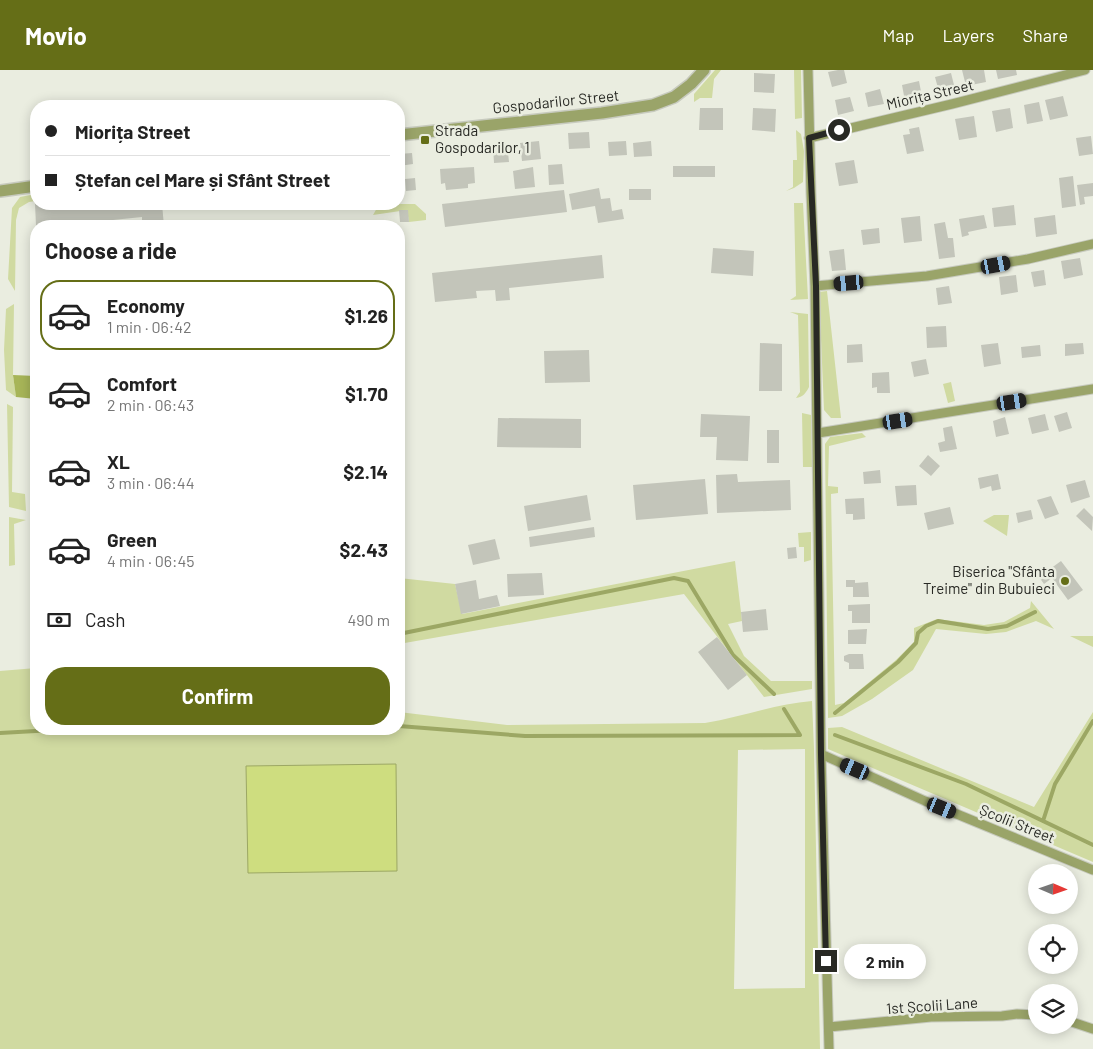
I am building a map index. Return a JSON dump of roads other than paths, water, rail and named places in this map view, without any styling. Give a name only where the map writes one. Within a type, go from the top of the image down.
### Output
[{"type":"street","name":"Gospodarilor Street","points":[[405,134],[602,113],[653,104],[674,97],[691,84],[704,70]]},
{"type":"street","points":[[808,70],[809,138],[816,286],[821,754],[829,1049]]},
{"type":"street","name":"Miorița Street","points":[[809,138],[1085,70]]},
{"type":"street","points":[[0,191],[30,187]]},
{"type":"street","points":[[816,286],[927,276],[1018,261],[1093,244]]},
{"type":"street","points":[[818,433],[1093,389]]},
{"type":"street","name":"Școlii Street","points":[[821,754],[925,801],[1093,870]]},
{"type":"street","name":"1st Școlii Lane","points":[[829,1027],[931,1018],[1028,1015]]},
{"type":"street","points":[[1078,1024],[1093,1029]]},
{"type":"waterway","points":[[405,633],[674,578],[688,581],[733,655],[774,694]]},
{"type":"waterway","points":[[835,713],[898,662],[916,643],[918,633],[926,626],[938,621],[988,629],[1007,626],[1035,612]]},
{"type":"waterway","points":[[784,709],[800,735]]},
{"type":"waterway","points":[[1043,821],[1055,784],[1093,721]]},
{"type":"waterway","points":[[405,726],[525,736],[800,735]]},
{"type":"waterway","points":[[0,733],[30,731]]},
{"type":"waterway","points":[[835,735],[966,784],[1093,845]]},
{"type":"place","name":"Strada Gospodarilor, 1","points":[[425,140]]},
{"type":"place","name":"Biserica \"Sfânta Treime\" din Bubuieci","points":[[1065,581]]}]
